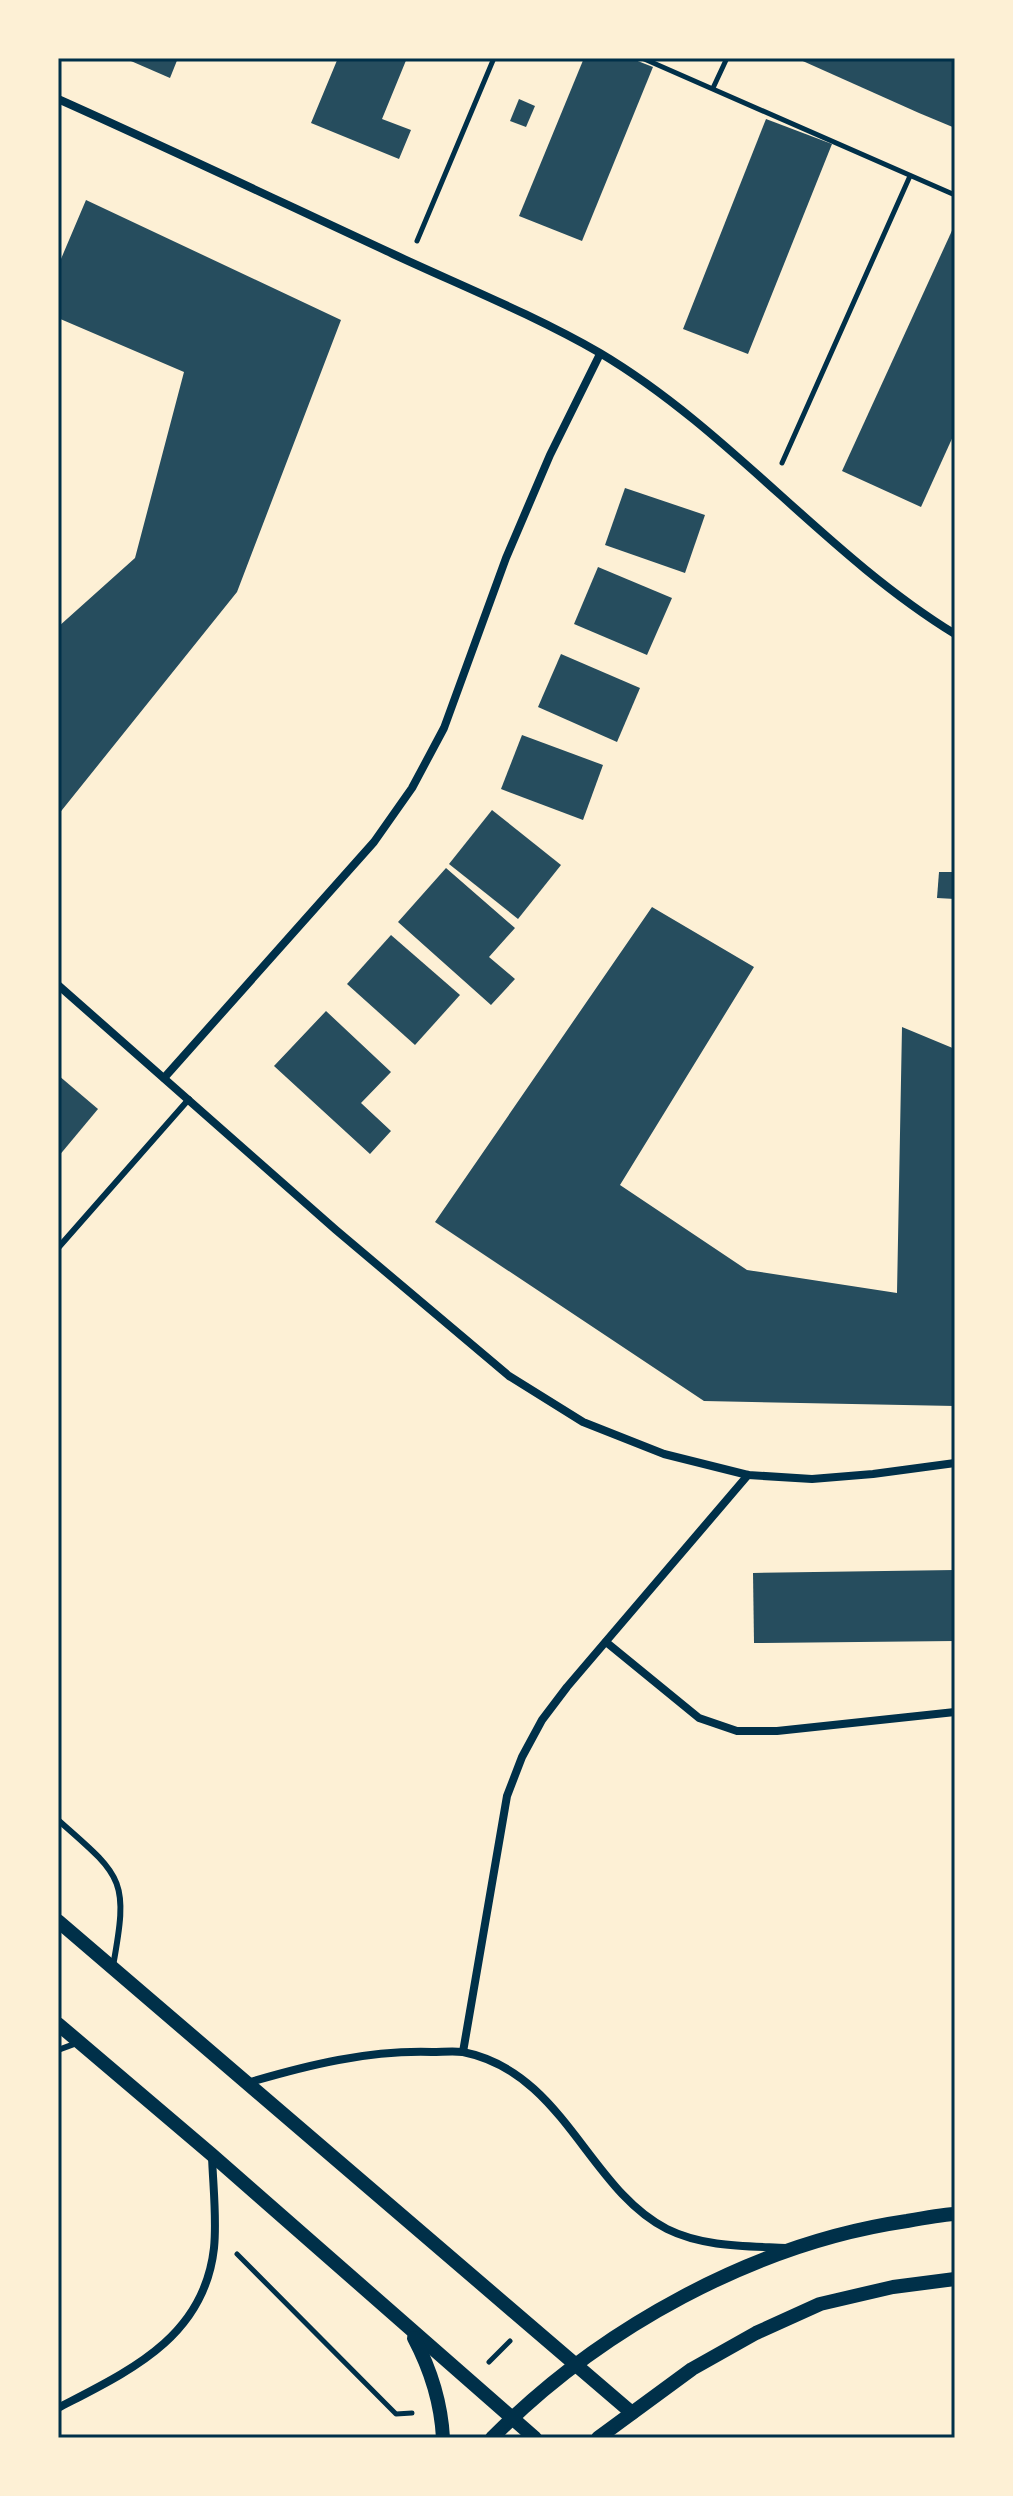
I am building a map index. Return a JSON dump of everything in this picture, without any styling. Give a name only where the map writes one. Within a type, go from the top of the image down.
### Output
[{"type":"street","points":[[58,99],[518,311],[600,354],[665,398],[868,571],[955,634]]},
{"type":"street","points":[[164,1078],[374,842],[412,788],[444,728],[506,558],[550,455],[600,354]]},
{"type":"street","points":[[58,985],[336,1230],[509,1376],[583,1422],[664,1454],[748,1475],[812,1479],[955,1463]]},
{"type":"street","points":[[463,2052],[507,1796],[522,1757],[542,1720],[748,1475]]},
{"type":"street","points":[[606,1642],[699,1718],[737,1731],[777,1731],[955,1712]]},
{"type":"street","points":[[58,1921],[632,2413]]},
{"type":"street","points":[[58,2024],[535,2438]]},
{"type":"street","points":[[247,2083],[353,2056],[408,2051],[463,2052],[498,2066],[530,2086],[558,2112],[637,2208],[666,2228],[699,2241],[791,2249]]},
{"type":"street","points":[[58,2408],[157,2352],[185,2322],[204,2287],[214,2249],[211,2154]]},
{"type":"street","points":[[492,2438],[577,2364],[668,2306],[716,2280],[791,2249],[869,2226],[955,2214]]},
{"type":"street","points":[[598,2438],[692,2369],[756,2333],[820,2304],[893,2287],[955,2279]]},
{"type":"street","points":[[410,2330],[430,2368],[441,2410],[443,2438]]},
{"type":"lane","points":[[58,1248],[189,1099]]},
{"type":"lane","points":[[58,1820],[106,1863],[116,1880],[122,1899],[122,1919],[112,1969]]},
{"type":"lane","points":[[58,2050],[79,2043]]},
{"type":"path","points":[[408,261],[494,58]]},
{"type":"path","points":[[642,58],[955,195]]},
{"type":"path","points":[[713,88],[727,58]]},
{"type":"path","points":[[771,488],[910,176]]},
{"type":"path","points":[[214,2249],[238,2255],[396,2414],[441,2410]]},
{"type":"building","points":[[124,58],[178,58],[170,78]]},
{"type":"building","points":[[338,58],[407,58],[382,119],[411,130],[399,159],[311,123]]},
{"type":"building","points":[[584,58],[630,58],[653,67],[582,241],[519,216]]},
{"type":"building","points":[[796,58],[955,58],[955,128],[919,113]]},
{"type":"building","points":[[519,99],[535,106],[526,127],[510,121]]},
{"type":"building","points":[[766,119],[832,144],[748,354],[683,329]]},
{"type":"building","points":[[86,200],[341,320],[237,592],[58,815],[58,627],[135,558],[184,372],[58,318],[58,266]]},
{"type":"building","points":[[955,224],[955,432],[921,507],[842,471]]},
{"type":"building","points":[[625,488],[705,515],[685,573],[605,545]]},
{"type":"building","points":[[598,567],[672,598],[647,655],[574,624]]},
{"type":"building","points":[[561,654],[640,688],[617,742],[538,707]]},
{"type":"building","points":[[522,735],[603,765],[583,820],[501,789]]},
{"type":"building","points":[[492,810],[561,865],[518,919],[449,864]]},
{"type":"building","points":[[446,868],[515,928],[489,957],[515,979],[491,1005],[398,922]]},
{"type":"building","points":[[939,872],[955,872],[955,899],[937,898]]},
{"type":"building","points":[[652,907],[754,967],[620,1185],[747,1270],[897,1293],[902,1027],[955,1049],[955,1406],[704,1401],[435,1222]]},
{"type":"building","points":[[391,935],[460,995],[415,1045],[347,984]]},
{"type":"building","points":[[326,1011],[391,1072],[361,1103],[391,1131],[370,1154],[274,1066]]},
{"type":"building","points":[[58,1075],[98,1109],[58,1157]]},
{"type":"building","points":[[955,1570],[955,1641],[754,1643],[753,1573]]}]
